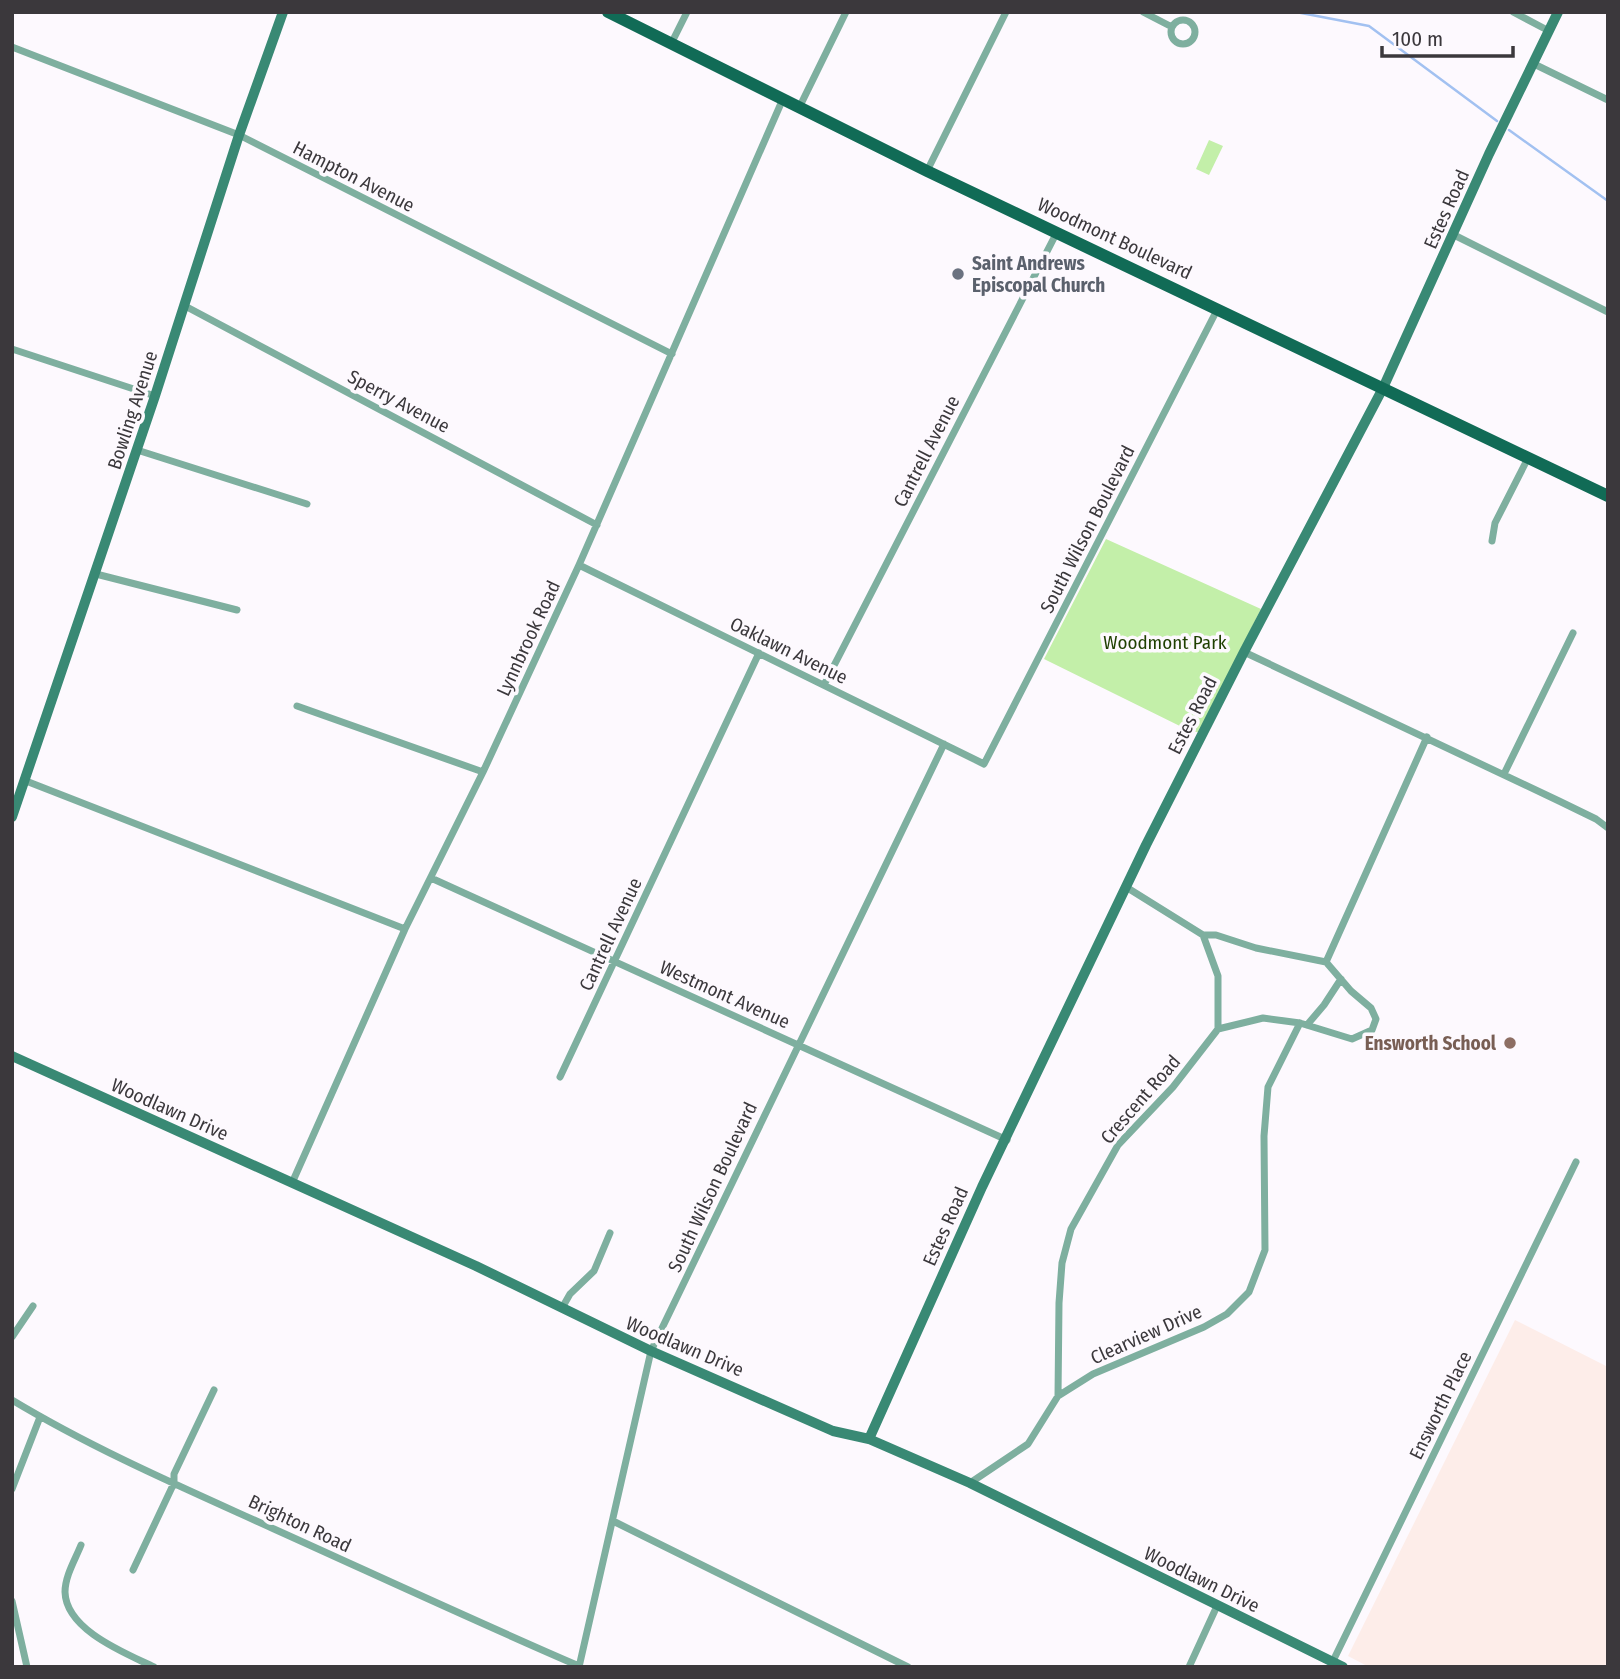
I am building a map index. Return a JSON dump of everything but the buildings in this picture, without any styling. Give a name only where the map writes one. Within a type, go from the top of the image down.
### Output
[{"type":"main road","name":"Woodmont Boulevard","points":[[608,12],[782,101],[1608,496]]},
{"type":"street","name":"Bowling Avenue","points":[[14,810],[96,574],[239,135],[283,12]]},
{"type":"street","points":[[671,44],[687,12]]},
{"type":"street","points":[[799,108],[846,12]]},
{"type":"street","points":[[927,171],[1006,12]]},
{"type":"street","points":[[1143,12],[1172,27]]},
{"type":"street","points":[[1513,12],[1549,31]]},
{"type":"street","points":[[1524,12],[1531,21]]},
{"type":"street","name":"Estes Road","points":[[869,1440],[982,1187],[1007,1140],[1126,887],[1244,652],[1382,388],[1489,154],[1558,12]]},
{"type":"street","name":"Hampton Avenue","points":[[12,47],[239,135],[673,354]]},
{"type":"street","points":[[1534,64],[1608,100]]},
{"type":"street","name":"Lynnbrook Road","points":[[292,1183],[405,929],[483,772],[579,565],[782,101]]},
{"type":"street","name":"Cantrell Avenue","points":[[824,685],[1057,232]]},
{"type":"street","points":[[1454,235],[1608,312]]},
{"type":"street","name":"Sperry Avenue","points":[[185,306],[597,525]]},
{"type":"street","name":"South Wilson Boulevard","points":[[984,764],[1219,308]]},
{"type":"street","points":[[12,349],[155,396]]},
{"type":"street","points":[[137,450],[307,504]]},
{"type":"street","points":[[1492,541],[1495,523],[1528,458]]},
{"type":"street","name":"Oaklawn Avenue","points":[[579,565],[984,764]]},
{"type":"street","points":[[96,574],[237,610]]},
{"type":"street","points":[[1504,774],[1573,634]]},
{"type":"street","points":[[1244,652],[1504,774],[1596,819],[1608,828]]},
{"type":"street","name":"Cantrell Avenue","points":[[560,1077],[759,653]]},
{"type":"street","points":[[297,706],[483,772]]},
{"type":"street","points":[[1326,962],[1427,737]]},
{"type":"street","name":"South Wilson Boulevard","points":[[579,1666],[651,1351],[944,744]]},
{"type":"street","points":[[26,781],[405,929]]},
{"type":"street","name":"Westmont Avenue","points":[[431,878],[1007,1140]]},
{"type":"street","points":[[1126,887],[1203,935],[1216,935],[1256,947],[1326,962],[1371,1008],[1376,1019],[1372,1030],[1352,1039],[1303,1024],[1264,1018],[1219,1029],[1219,976],[1203,935]]},
{"type":"street","name":"Clearview Drive","points":[[970,1483],[1028,1444],[1058,1396],[1093,1374],[1204,1327],[1227,1314],[1249,1292],[1265,1250],[1264,1136],[1268,1087],[1303,1024],[1324,1005],[1341,979]]},
{"type":"street","name":"Crescent Road","points":[[1058,1396],[1062,1263],[1071,1229],[1118,1145],[1173,1087],[1219,1029]]},
{"type":"street","name":"Woodlawn Drive","points":[[12,1056],[476,1266],[651,1351],[833,1431],[869,1440],[970,1483],[1338,1664]]},
{"type":"street","name":"Ensworth Place","points":[[1338,1664],[1576,1161]]},
{"type":"street","points":[[562,1308],[570,1294],[594,1271],[610,1233]]},
{"type":"street","points":[[12,1337],[33,1306]]},
{"type":"street","points":[[133,1570],[214,1390]]},
{"type":"street","name":"Brighton Road","points":[[12,1399],[40,1416],[174,1483],[458,1614],[579,1666]]},
{"type":"street","points":[[12,1489],[40,1416]]},
{"type":"street","points":[[613,1521],[908,1667]]},
{"type":"street","points":[[80,1545],[65,1592],[72,1614],[88,1631],[154,1667]]},
{"type":"street","points":[[12,1601],[27,1667]]},
{"type":"street","points":[[1189,1667],[1217,1606]]},
{"type":"shaded area","points":[[1515,1320],[1608,1367],[1608,1667],[1369,1667],[1348,1656]]},
{"type":"green space","points":[[1209,140],[1223,146],[1209,175],[1196,169]]},
{"type":"green space","name":"Woodmont Park","points":[[1106,539],[1261,609],[1199,732],[1192,732],[1044,659]]},
{"type":"waterway","points":[[1296,12],[1369,26],[1497,121]]},
{"type":"waterway","points":[[1509,130],[1608,201]]},
{"type":"place","name":"Saint Andrews Episcopal Church","points":[[958,274]]},
{"type":"place","name":"Ensworth School","points":[[1510,1043]]}]
